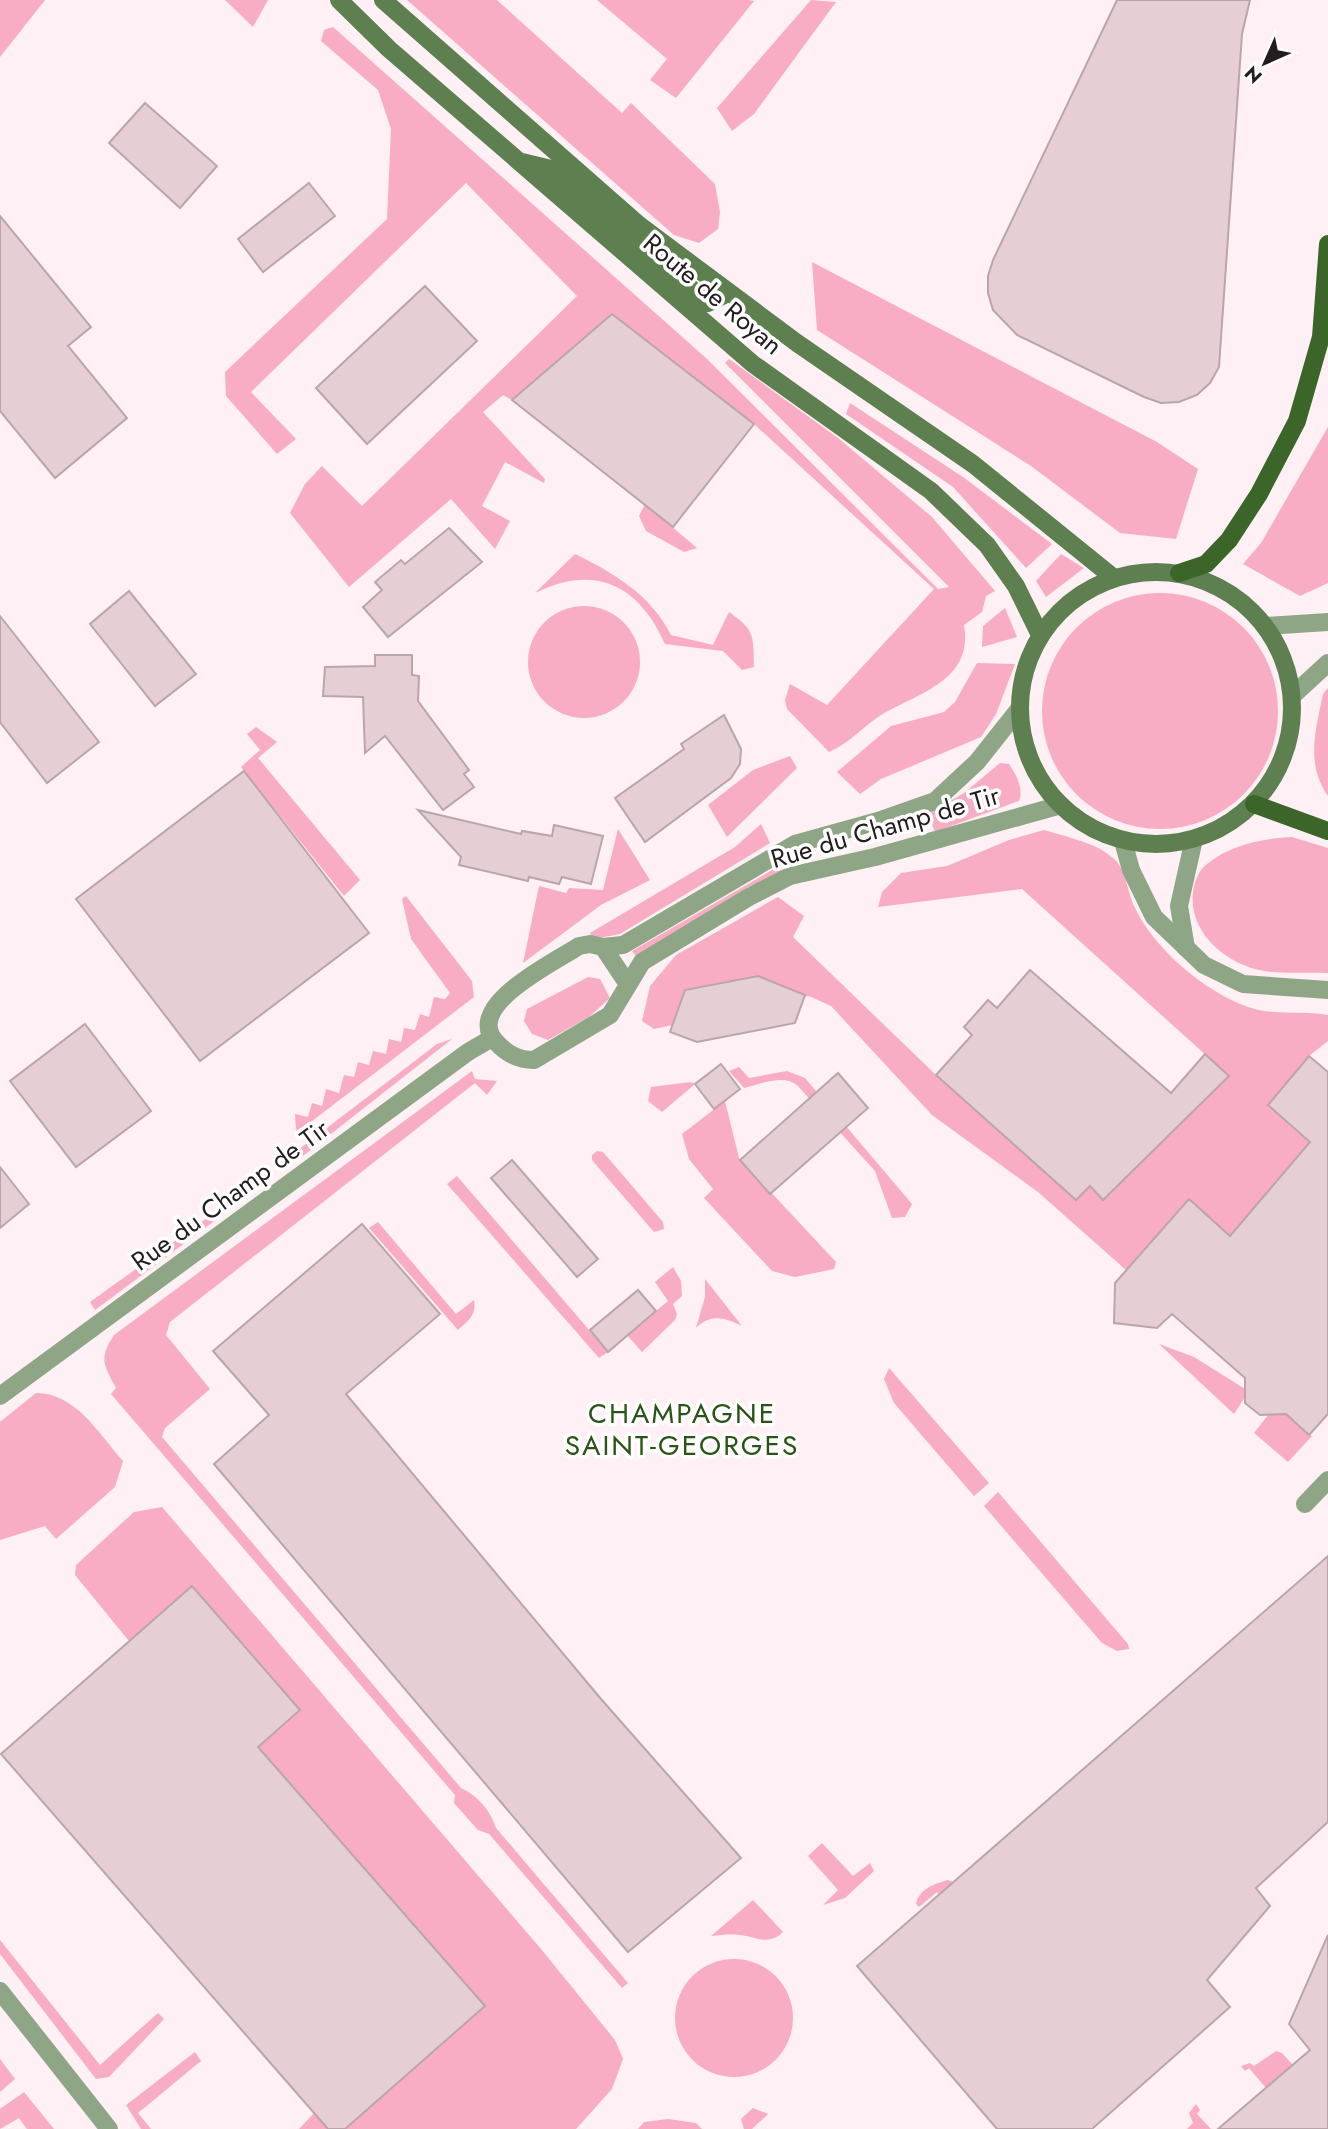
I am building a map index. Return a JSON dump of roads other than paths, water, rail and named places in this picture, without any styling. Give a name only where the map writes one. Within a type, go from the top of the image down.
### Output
[{"type":"main road","name":"Route de Royan","points":[[339,0],[389,49],[753,364],[931,491],[987,545],[1016,586],[1040,635]]},
{"type":"main road","name":"Route de Royan","points":[[383,0],[639,225],[728,293],[973,464],[1114,578]]},
{"type":"main road","points":[[518,162],[551,169],[708,303],[728,293]]},
{"type":"main road","points":[[1179,573],[1206,564],[1229,540],[1259,494],[1297,421],[1321,337],[1328,244]]},
{"type":"main road","points":[[1146,571],[1179,573],[1212,583],[1241,601],[1266,626],[1292,696],[1292,726],[1285,754],[1272,781],[1254,804],[1226,826],[1194,839],[1158,845],[1123,841],[1089,827],[1061,805],[1038,777],[1024,744],[1020,709],[1022,680],[1040,635],[1072,600],[1114,578],[1146,571]]},
{"type":"main road","points":[[1254,804],[1328,831]]},
{"type":"street","points":[[1266,626],[1328,622]]},
{"type":"street","points":[[1292,696],[1328,663]]},
{"type":"street","name":"Rue du Champ de Tir","points":[[1020,709],[977,762],[935,801],[878,821],[795,844],[623,945],[579,946],[509,990],[491,1011],[489,1022],[492,1038],[505,1052],[522,1060],[534,1060],[610,1015],[642,962],[790,876],[875,857],[1061,805]]},
{"type":"street","points":[[1186,948],[1179,906],[1194,839]]},
{"type":"street","points":[[1123,841],[1143,900],[1154,917],[1204,965],[1243,984],[1328,990]]},
{"type":"street","points":[[603,947],[627,983]]},
{"type":"street","name":"Rue du Champ de Tir","points":[[0,1395],[468,1052],[492,1038]]},
{"type":"street","points":[[1305,1504],[1328,1480]]},
{"type":"street","points":[[0,1991],[109,2129]]},
{"type":"district","name":"CHAMPAGNE SAINT-GEORGES","points":[[682,1429]]}]
